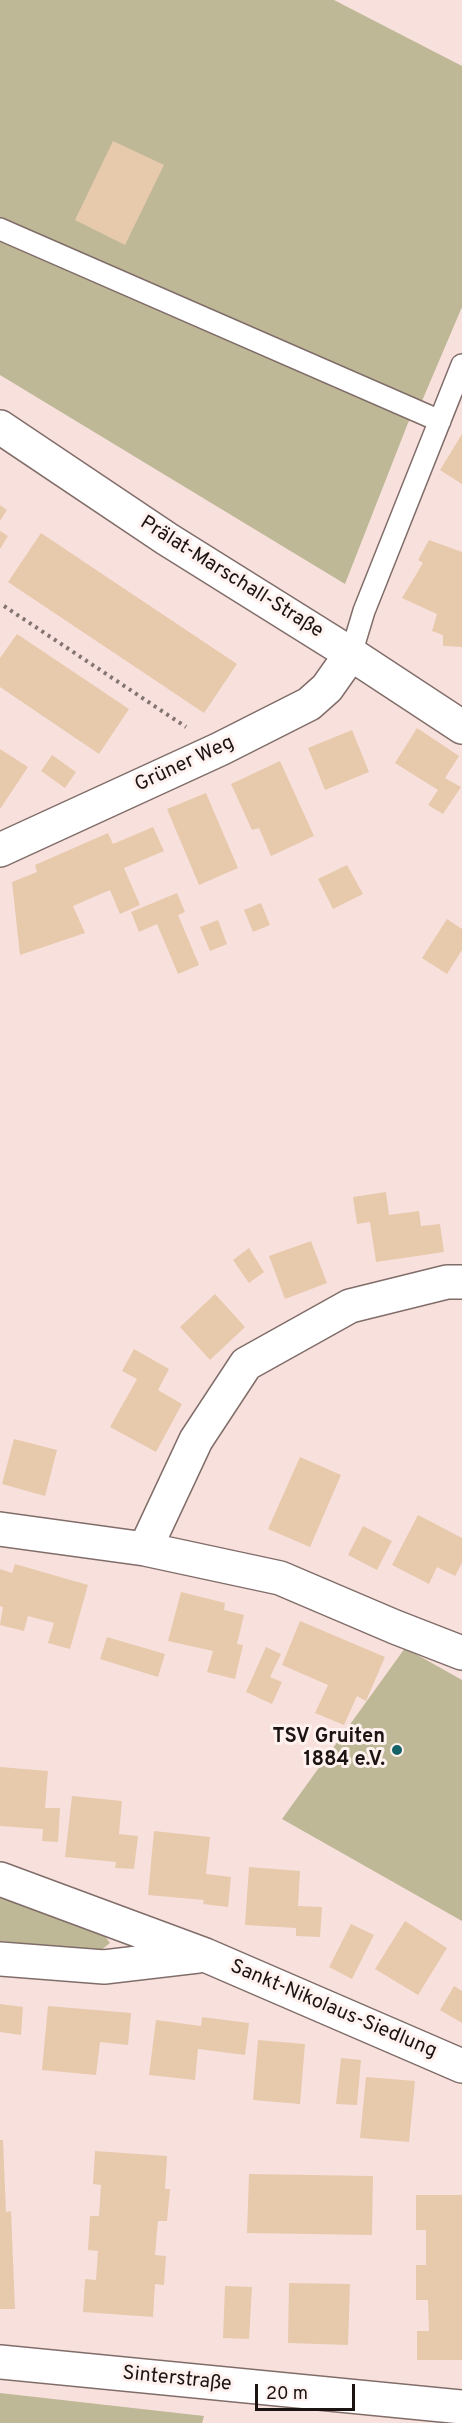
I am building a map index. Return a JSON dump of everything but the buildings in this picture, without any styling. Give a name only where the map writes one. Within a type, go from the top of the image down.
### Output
[{"type":"street","name":"Prälat-Marschall-Straße","points":[[0,428],[157,532],[462,727]]},
{"type":"street","name":"Grüner Weg","points":[[0,850],[220,749],[309,704],[327,688],[351,654]]},
{"type":"street","points":[[145,1549],[196,1440],[246,1364],[350,1306],[447,1282],[462,1282]]},
{"type":"street","points":[[0,1529],[145,1549],[280,1578],[462,1653]]},
{"type":"street","name":"Sankt-Nikolaus-Siedlung","points":[[0,1879],[205,1955],[462,2066]]},
{"type":"street","name":"Sankt-Nikolaus-Siedlung","points":[[0,1959],[104,1967],[205,1955]]},
{"type":"street","name":"Sinterstraße","points":[[0,2362],[462,2407]]},
{"type":"lane","points":[[0,229],[440,421]]},
{"type":"lane","points":[[351,654],[364,611],[462,365]]},
{"type":"path","points":[[4,606],[220,749]]},
{"type":"shaded area","points":[[0,0],[334,0],[462,66],[462,307],[422,401],[408,423],[345,584],[0,375]]},
{"type":"shaded area","name":"TSV Gruiten 1884 e.V.","points":[[405,1648],[462,1680],[462,1921],[282,1819]]},
{"type":"shaded area","points":[[0,1898],[102,1932],[110,1943],[100,1951],[0,1941]]},
{"type":"shaded area","points":[[0,2393],[204,2416],[202,2423],[0,2423]]},
{"type":"place","name":"TSV Gruiten 1884 e.V.","points":[[397,1750]]}]
